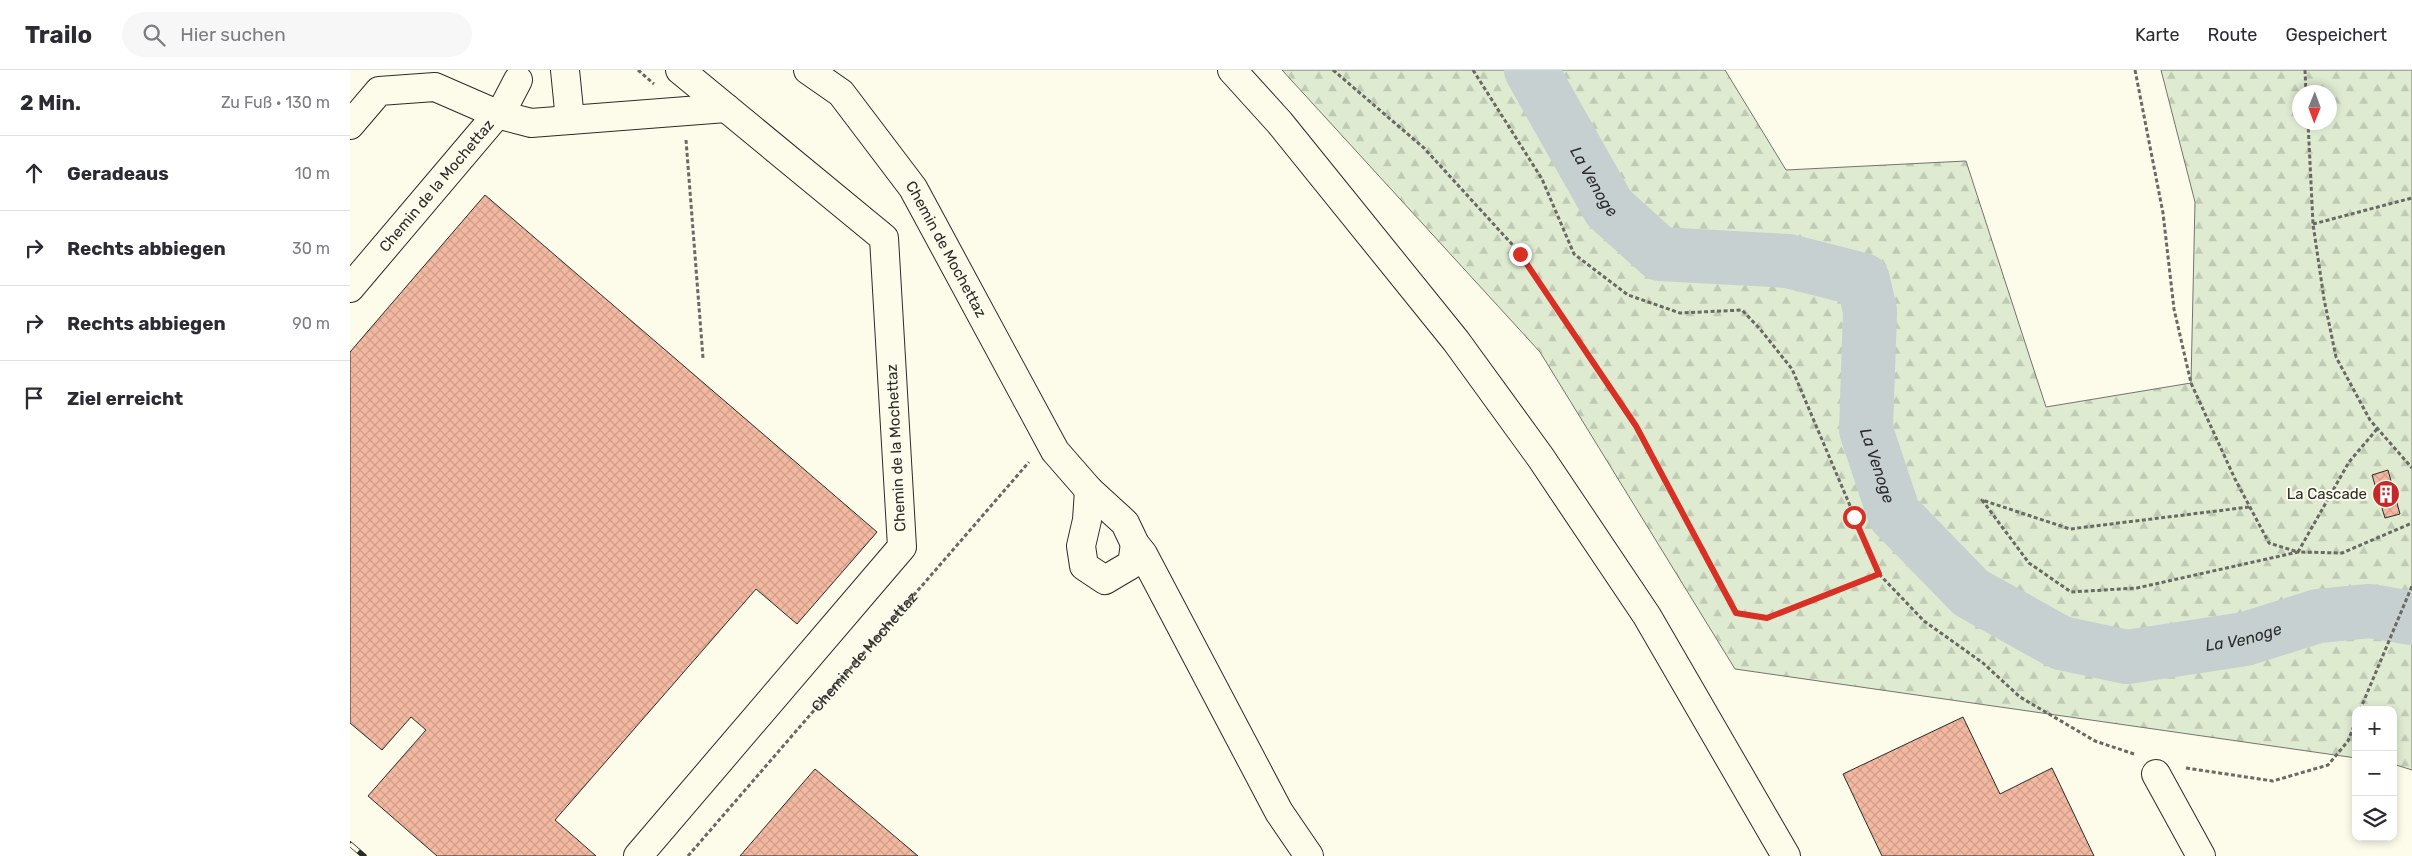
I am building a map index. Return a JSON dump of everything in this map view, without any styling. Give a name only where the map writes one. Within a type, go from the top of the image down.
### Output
[{"type":"main road","points":[[565,70],[570,120]]},
{"type":"main road","name":"Chemin de la Mochettaz","points":[[638,856],[902,547],[884,238],[680,70]]},
{"type":"main road","name":"Chemin de Mochettaz","points":[[808,70],[841,93],[914,188],[1045,453]]},
{"type":"main road","points":[[1232,70],[1280,123],[1456,341],[1541,458],[1647,616],[1786,856]]},
{"type":"main road","name":"Chemin de la Mochettaz","points":[[350,288],[505,105],[520,75]]},
{"type":"main road","name":"Chemin de la Mochettaz","points":[[520,75],[516,100],[521,113],[531,123]]},
{"type":"main road","points":[[350,125],[379,91],[435,87],[497,114],[531,123],[726,108]]},
{"type":"main road","points":[[1045,453],[1125,523],[1279,812],[1310,856]]},
{"type":"main road","points":[[1089,490],[1087,520],[1081,546],[1084,566],[1105,580],[1132,564],[1135,544]]},
{"type":"main road","points":[[2159,766],[2201,856]]},
{"type":"path","points":[[1333,70],[1424,148],[1520,254],[1636,426],[1736,613],[1767,618],[1879,574]]},
{"type":"path","points":[[1472,70],[1542,179],[1574,254],[1628,295],[1680,313],[1742,310],[1760,329],[1792,369],[1879,574],[1924,620],[1983,663],[2020,697],[2095,741],[2159,766],[2273,781],[2328,765],[2348,741],[2352,731]]},
{"type":"path","points":[[2136,70],[2162,213],[2174,309],[2191,383],[2249,507],[2269,543],[2298,552]]},
{"type":"path","points":[[2305,70],[2306,85]]},
{"type":"path","points":[[2308,130],[2313,224],[2324,298],[2336,357],[2370,420],[2412,468]]},
{"type":"path","points":[[686,137],[703,358]]},
{"type":"path","points":[[2313,224],[2412,198]]},
{"type":"path","points":[[2298,552],[2349,462],[2377,429]]},
{"type":"path","name":"Chemin de Mochettaz","points":[[688,856],[1045,453]]},
{"type":"path","points":[[2249,507],[2070,529],[1982,500],[2029,563],[2071,592],[2137,588],[2298,552],[2342,553],[2412,523]]},
{"type":"path","points":[[2362,706],[2412,586]]},
{"type":"green space","points":[[1282,70],[1725,70],[1786,170],[1966,161],[2046,407],[2191,383],[2195,202],[2161,70],[2412,70],[2412,770],[2397,765],[2397,706],[2352,706],[2352,757],[1735,669],[1540,352]]},
{"type":"building","points":[[485,195],[877,532],[797,624],[756,589],[555,820],[596,856],[437,856],[368,796],[426,730],[411,717],[382,750],[350,723],[350,352]]},
{"type":"building","name":"La Cascade","points":[[2388,470],[2400,514],[2385,518],[2372,475]]},
{"type":"building","points":[[1963,717],[2000,794],[2052,768],[2094,856],[1882,856],[1843,774]]},
{"type":"building","points":[[815,769],[918,856],[740,856]]},
{"type":"waterway","name":"La Venoge","points":[[1531,70],[1609,208],[1660,254],[1788,261],[1863,280],[1870,311],[1866,430],[1894,514],[1971,593],[2061,643],[2127,657],[2245,639],[2318,616],[2370,611],[2412,618]]},
{"type":"railway","points":[[350,844],[364,856]]},
{"type":"place","name":"La Cascade","points":[[2386,494]]},
{"type":"route","points":[[1520,254],[1548,292],[1636,426],[1736,613],[1767,618],[1879,574],[1854,517]]}]
